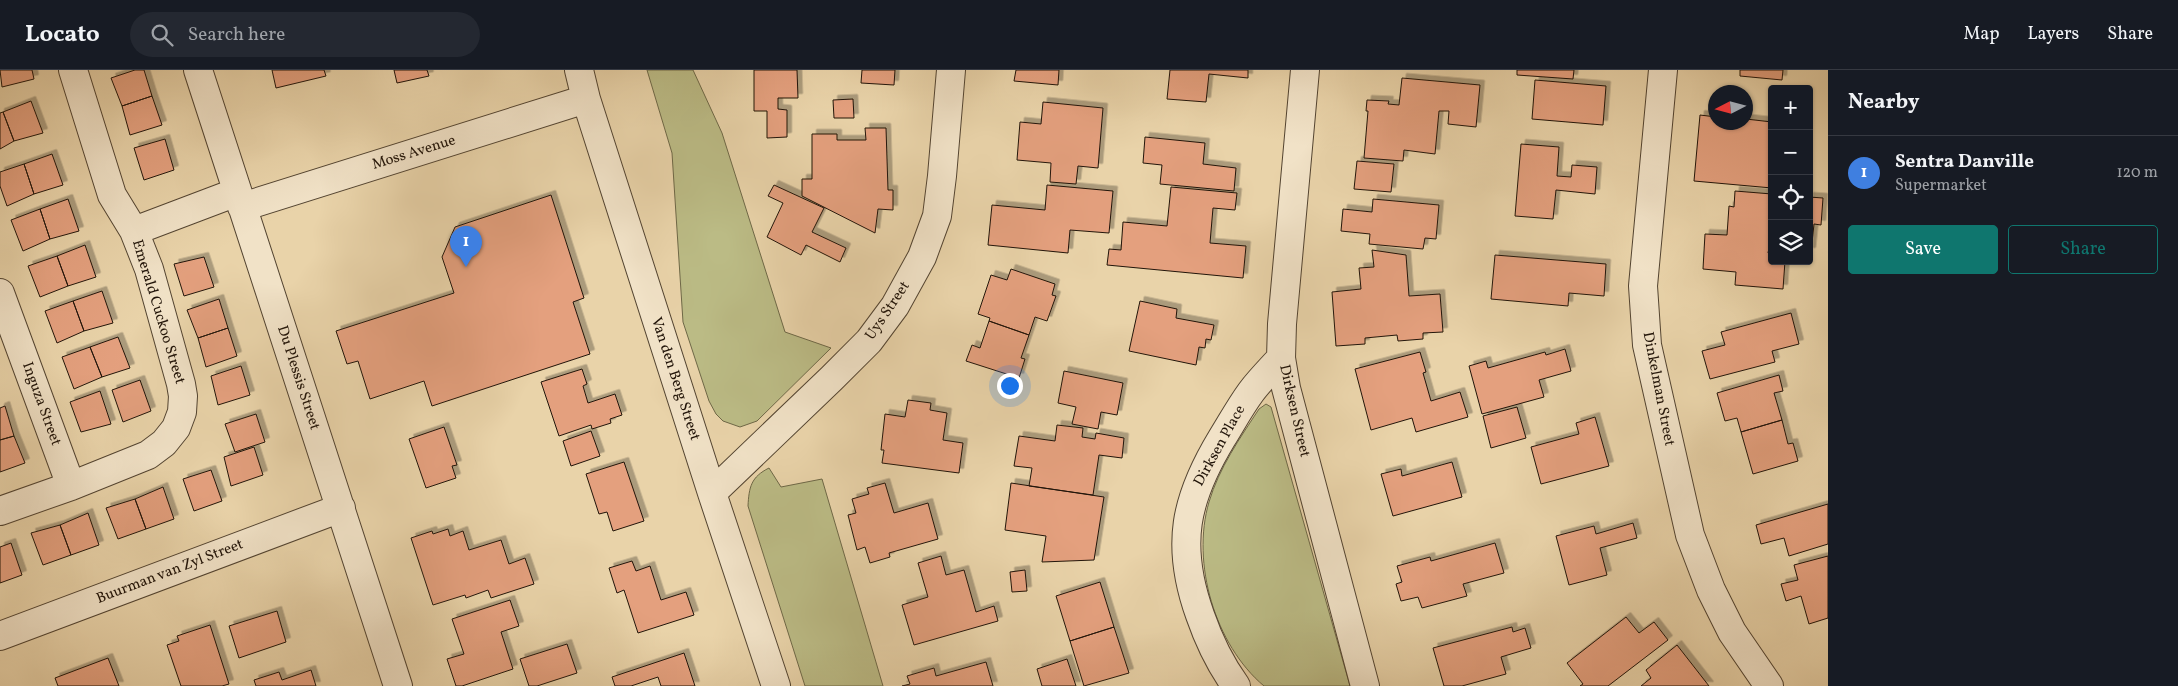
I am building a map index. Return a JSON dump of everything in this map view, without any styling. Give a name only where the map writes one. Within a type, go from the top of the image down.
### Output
[{"type":"street","name":"Emerald Cuckoo Street","points":[[0,511],[71,486],[148,455],[164,443],[176,428],[182,412],[183,396],[181,384],[148,269],[134,231],[112,195],[73,70]]},
{"type":"street","name":"Du Plessis Street","points":[[198,70],[398,686]]},
{"type":"street","name":"Van den Berg Street","points":[[578,70],[712,493],[776,686]]},
{"type":"street","name":"Uys Street","points":[[712,493],[869,341],[895,306],[922,257],[937,216],[951,70]]},
{"type":"street","name":"Dirksen Street","points":[[1305,70],[1282,324],[1281,358],[1288,397],[1366,686]]},
{"type":"street","name":"Dinkelman Street","points":[[1663,70],[1644,286],[1647,345],[1690,535],[1711,590],[1732,632],[1768,686]]},
{"type":"street","name":"Moss Avenue","points":[[134,231],[586,99]]},
{"type":"street","name":"Inguza Street","points":[[0,293],[71,486]]},
{"type":"street","name":"Dirksen Place","points":[[1236,686],[1221,665],[1196,604],[1188,572],[1186,543],[1188,516],[1194,491],[1205,466],[1251,391],[1281,358]]},
{"type":"street","name":"Buurman van Zyl Street","points":[[0,636],[341,508]]},
{"type":"green space","points":[[647,70],[693,70],[722,133],[785,332],[831,348],[757,421],[740,427],[723,421],[716,414],[709,401],[683,322],[672,153]]},
{"type":"green space","points":[[1266,404],[1271,407],[1350,686],[1264,686],[1247,669],[1232,649],[1220,626],[1211,602],[1203,551],[1204,526],[1209,502],[1218,477],[1231,454],[1259,409]]},
{"type":"green space","points":[[769,468],[781,487],[822,479],[883,686],[805,686],[748,506],[752,483],[758,475]]},
{"type":"building","points":[[0,70],[32,70],[34,79],[2,87]]},
{"type":"building","points":[[135,70],[144,70],[152,96],[122,106],[111,78]]},
{"type":"building","points":[[272,70],[324,70],[326,76],[276,88]]},
{"type":"building","points":[[394,70],[427,70],[429,76],[397,83]]},
{"type":"building","points":[[754,70],[797,70],[798,98],[778,98],[778,109],[787,110],[787,137],[767,138],[767,111],[754,111]]},
{"type":"building","points":[[862,70],[895,70],[894,85],[861,83]]},
{"type":"building","points":[[1016,70],[1059,70],[1058,85],[1014,81]]},
{"type":"building","points":[[1170,70],[1248,70],[1248,78],[1209,74],[1206,102],[1167,99]]},
{"type":"building","points":[[1517,70],[1574,70],[1573,79],[1517,75]]},
{"type":"building","points":[[1740,70],[1783,70],[1782,80],[1740,76]]},
{"type":"building","points":[[1402,78],[1480,85],[1476,127],[1448,124],[1449,111],[1439,111],[1435,154],[1404,150],[1403,161],[1364,158],[1368,111],[1366,111],[1367,100],[1389,101],[1388,104],[1399,105]]},
{"type":"building","points":[[1535,80],[1606,86],[1603,125],[1532,119]]},
{"type":"building","points":[[152,96],[162,125],[130,135],[122,106]]},
{"type":"building","points":[[853,99],[854,118],[834,118],[833,100]]},
{"type":"building","points":[[31,101],[43,133],[14,141],[3,112]]},
{"type":"building","points":[[1043,102],[1103,108],[1098,168],[1078,166],[1076,184],[1050,182],[1051,163],[1017,160],[1020,122],[1041,124]]},
{"type":"building","points":[[3,112],[14,141],[0,149],[0,113]]},
{"type":"building","points":[[1700,115],[1708,116],[1708,130],[1753,130],[1753,120],[1768,122],[1768,188],[1694,181]]},
{"type":"building","points":[[865,128],[886,128],[888,190],[893,190],[893,210],[878,209],[875,233],[802,196],[802,179],[812,179],[812,134],[837,134],[837,140],[866,140]]},
{"type":"building","points":[[1145,137],[1205,143],[1203,164],[1236,168],[1234,191],[1160,184],[1162,165],[1143,163]]},
{"type":"building","points":[[165,139],[174,170],[144,180],[134,148]]},
{"type":"building","points":[[1521,144],[1559,147],[1557,176],[1571,177],[1572,165],[1597,167],[1595,194],[1556,190],[1553,219],[1515,216]]},
{"type":"building","points":[[52,154],[63,185],[34,194],[24,164]]},
{"type":"building","points":[[1357,161],[1394,164],[1391,192],[1354,189]]},
{"type":"building","points":[[24,164],[34,194],[7,206],[0,186],[0,172]]},
{"type":"building","points":[[774,185],[824,208],[812,232],[846,248],[840,262],[806,245],[801,255],[767,237],[783,203],[768,196]]},
{"type":"building","points":[[1047,185],[1113,191],[1109,233],[1070,230],[1068,253],[988,245],[992,205],[1045,210]]},
{"type":"building","points":[[1171,187],[1237,193],[1235,210],[1213,208],[1210,243],[1246,246],[1243,278],[1107,265],[1109,249],[1121,250],[1123,222],[1167,226]]},
{"type":"building","points":[[1735,191],[1768,194],[1768,265],[1785,265],[1783,289],[1735,285],[1736,272],[1703,269],[1705,234],[1727,235],[1729,206],[1734,207]]},
{"type":"building","points":[[551,195],[584,298],[573,302],[590,354],[432,406],[424,381],[370,399],[358,361],[347,364],[336,331],[454,293],[442,257],[455,227]]},
{"type":"building","points":[[1813,197],[1823,198],[1821,225],[1814,224],[1813,233]]},
{"type":"building","points":[[68,199],[79,231],[50,239],[40,209]]},
{"type":"building","points":[[1373,199],[1439,205],[1436,239],[1425,238],[1423,249],[1369,244],[1370,234],[1341,231],[1343,209],[1372,212]]},
{"type":"building","points":[[40,209],[50,239],[23,251],[11,220]]},
{"type":"building","points":[[85,245],[96,277],[68,286],[57,256]]},
{"type":"building","points":[[1372,250],[1406,255],[1409,296],[1440,294],[1443,332],[1423,333],[1423,339],[1398,341],[1397,335],[1365,338],[1365,344],[1336,346],[1332,292],[1361,289],[1359,268],[1374,267]]},
{"type":"building","points":[[1495,255],[1606,264],[1604,296],[1569,293],[1568,306],[1491,299]]},
{"type":"building","points":[[57,256],[68,286],[40,297],[28,266]]},
{"type":"building","points":[[204,257],[214,287],[184,296],[174,264]]},
{"type":"building","points":[[1011,269],[1055,284],[1052,295],[1056,296],[1047,321],[1035,317],[1029,335],[989,321],[990,318],[978,314],[991,275],[1007,280]]},
{"type":"building","points":[[102,291],[113,323],[84,331],[73,301]]},
{"type":"building","points":[[219,299],[228,328],[198,338],[187,310]]},
{"type":"building","points":[[73,301],[84,331],[57,343],[45,311]]},
{"type":"building","points":[[1140,301],[1177,309],[1176,318],[1214,325],[1211,340],[1206,339],[1205,348],[1199,347],[1196,365],[1129,351]]},
{"type":"building","points":[[1791,313],[1799,344],[1772,351],[1775,362],[1710,379],[1702,351],[1725,345],[1721,332]]},
{"type":"building","points":[[989,321],[1029,335],[1021,358],[1025,359],[1019,378],[966,361],[972,345],[980,348]]},
{"type":"building","points":[[228,328],[237,356],[206,367],[198,338]]},
{"type":"building","points":[[118,337],[130,368],[102,377],[90,347]]},
{"type":"building","points":[[90,347],[102,377],[74,389],[62,357]]},
{"type":"building","points":[[1565,349],[1571,371],[1539,380],[1544,397],[1482,414],[1469,366],[1486,361],[1488,368],[1545,352],[1546,355]]},
{"type":"building","points":[[1420,352],[1426,372],[1423,373],[1431,401],[1460,392],[1468,417],[1416,432],[1412,418],[1371,430],[1355,369]]},
{"type":"building","points":[[241,366],[250,395],[218,405],[211,376]]},
{"type":"building","points":[[582,369],[587,384],[583,386],[588,403],[615,394],[622,415],[610,419],[611,423],[592,429],[591,425],[559,436],[541,382]]},
{"type":"building","points":[[1064,371],[1123,383],[1117,415],[1101,412],[1098,429],[1072,424],[1076,407],[1058,403]]},
{"type":"building","points":[[1779,375],[1783,391],[1774,393],[1782,420],[1741,432],[1737,418],[1725,421],[1717,393]]},
{"type":"building","points":[[140,380],[151,411],[123,422],[112,390]]},
{"type":"building","points":[[100,391],[111,424],[81,432],[70,402]]},
{"type":"building","points":[[908,400],[931,403],[930,410],[947,413],[943,440],[963,443],[959,473],[882,463],[884,450],[881,450],[885,414],[905,417]]},
{"type":"building","points":[[5,406],[14,436],[0,440],[0,408]]},
{"type":"building","points":[[1517,407],[1526,438],[1491,448],[1483,416]]},
{"type":"building","points":[[256,414],[265,442],[235,452],[225,424]]},
{"type":"building","points":[[1595,417],[1609,466],[1541,484],[1531,447],[1579,434],[1576,423]]},
{"type":"building","points":[[1782,420],[1788,444],[1793,443],[1798,461],[1753,474],[1741,432]]},
{"type":"building","points":[[1057,425],[1083,428],[1082,437],[1095,439],[1096,433],[1124,438],[1122,458],[1099,455],[1093,495],[1029,486],[1032,468],[1014,466],[1019,436],[1055,441]]},
{"type":"building","points":[[444,427],[457,465],[452,466],[456,478],[426,488],[409,439]]},
{"type":"building","points":[[591,431],[600,456],[571,466],[563,441]]},
{"type":"building","points":[[14,436],[25,463],[0,472],[0,440]]},
{"type":"building","points":[[254,447],[263,475],[231,486],[224,457]]},
{"type":"building","points":[[624,462],[644,521],[613,531],[607,512],[599,514],[586,474]]},
{"type":"building","points":[[1452,462],[1462,497],[1393,516],[1381,474],[1401,469],[1402,476]]},
{"type":"building","points":[[211,470],[222,501],[194,511],[183,479]]},
{"type":"building","points":[[885,483],[894,513],[928,503],[938,539],[889,553],[890,557],[870,563],[865,547],[857,550],[848,515],[856,513],[852,499],[869,494],[867,488]]},
{"type":"building","points":[[1011,483],[1104,497],[1094,560],[1042,562],[1046,536],[1005,530]]},
{"type":"building","points":[[163,487],[174,519],[146,529],[135,499]]},
{"type":"building","points":[[135,499],[146,529],[118,539],[106,508]]},
{"type":"building","points":[[1828,504],[1828,544],[1789,556],[1784,538],[1761,544],[1756,525]]},
{"type":"building","points":[[88,513],[99,545],[71,555],[60,525]]},
{"type":"building","points":[[1633,523],[1637,538],[1600,548],[1607,575],[1569,585],[1556,536],[1594,526],[1596,534]]},
{"type":"building","points":[[60,525],[71,555],[43,565],[31,533]]},
{"type":"building","points":[[448,529],[450,536],[463,531],[469,550],[501,540],[509,564],[525,558],[534,584],[491,598],[488,590],[466,598],[465,595],[433,605],[411,538],[432,531],[433,534]]},
{"type":"building","points":[[11,543],[22,575],[0,583],[0,547]]},
{"type":"building","points":[[1495,543],[1504,573],[1463,584],[1467,596],[1422,608],[1418,597],[1401,601],[1396,584],[1402,582],[1397,566],[1430,557],[1431,561]]},
{"type":"building","points":[[941,556],[946,575],[964,570],[976,612],[994,606],[998,621],[914,645],[902,605],[928,597],[918,563]]},
{"type":"building","points":[[1828,556],[1828,618],[1809,624],[1801,596],[1786,601],[1781,584],[1798,580],[1794,565]]},
{"type":"building","points":[[632,561],[636,571],[650,566],[661,600],[686,592],[694,615],[638,633],[624,590],[617,593],[609,568]]},
{"type":"building","points":[[1025,570],[1027,591],[1012,592],[1010,572]]},
{"type":"building","points":[[1100,582],[1114,627],[1070,641],[1056,596]]},
{"type":"building","points":[[510,600],[519,626],[501,632],[513,669],[462,686],[456,686],[447,659],[464,654],[452,619]]},
{"type":"building","points":[[277,611],[286,642],[239,658],[229,626]]},
{"type":"building","points":[[1626,617],[1639,633],[1654,622],[1668,640],[1608,686],[1580,686],[1583,684],[1567,663]]},
{"type":"building","points":[[210,625],[229,684],[222,686],[181,686],[167,645],[179,641],[177,636]]},
{"type":"building","points":[[1114,627],[1129,673],[1084,686],[1070,641]]},
{"type":"building","points":[[1512,627],[1513,632],[1525,628],[1531,648],[1501,657],[1506,674],[1462,686],[1444,686],[1433,648]]},
{"type":"building","points":[[567,644],[577,673],[537,686],[529,686],[520,659]]},
{"type":"building","points":[[1677,645],[1709,686],[1641,686],[1651,678],[1646,670]]},
{"type":"building","points":[[684,653],[695,686],[661,686],[658,677],[631,686],[615,686],[612,677]]},
{"type":"building","points":[[108,658],[119,686],[58,686],[55,678]]},
{"type":"building","points":[[1067,659],[1076,686],[1042,686],[1037,669]]},
{"type":"building","points":[[986,662],[993,686],[902,686],[910,684],[907,676],[934,668],[936,676]]},
{"type":"building","points":[[311,670],[316,686],[256,686],[254,680],[279,672],[282,680]]},
{"type":"place","name":"Sentra Danville","points":[[466,267]]}]
